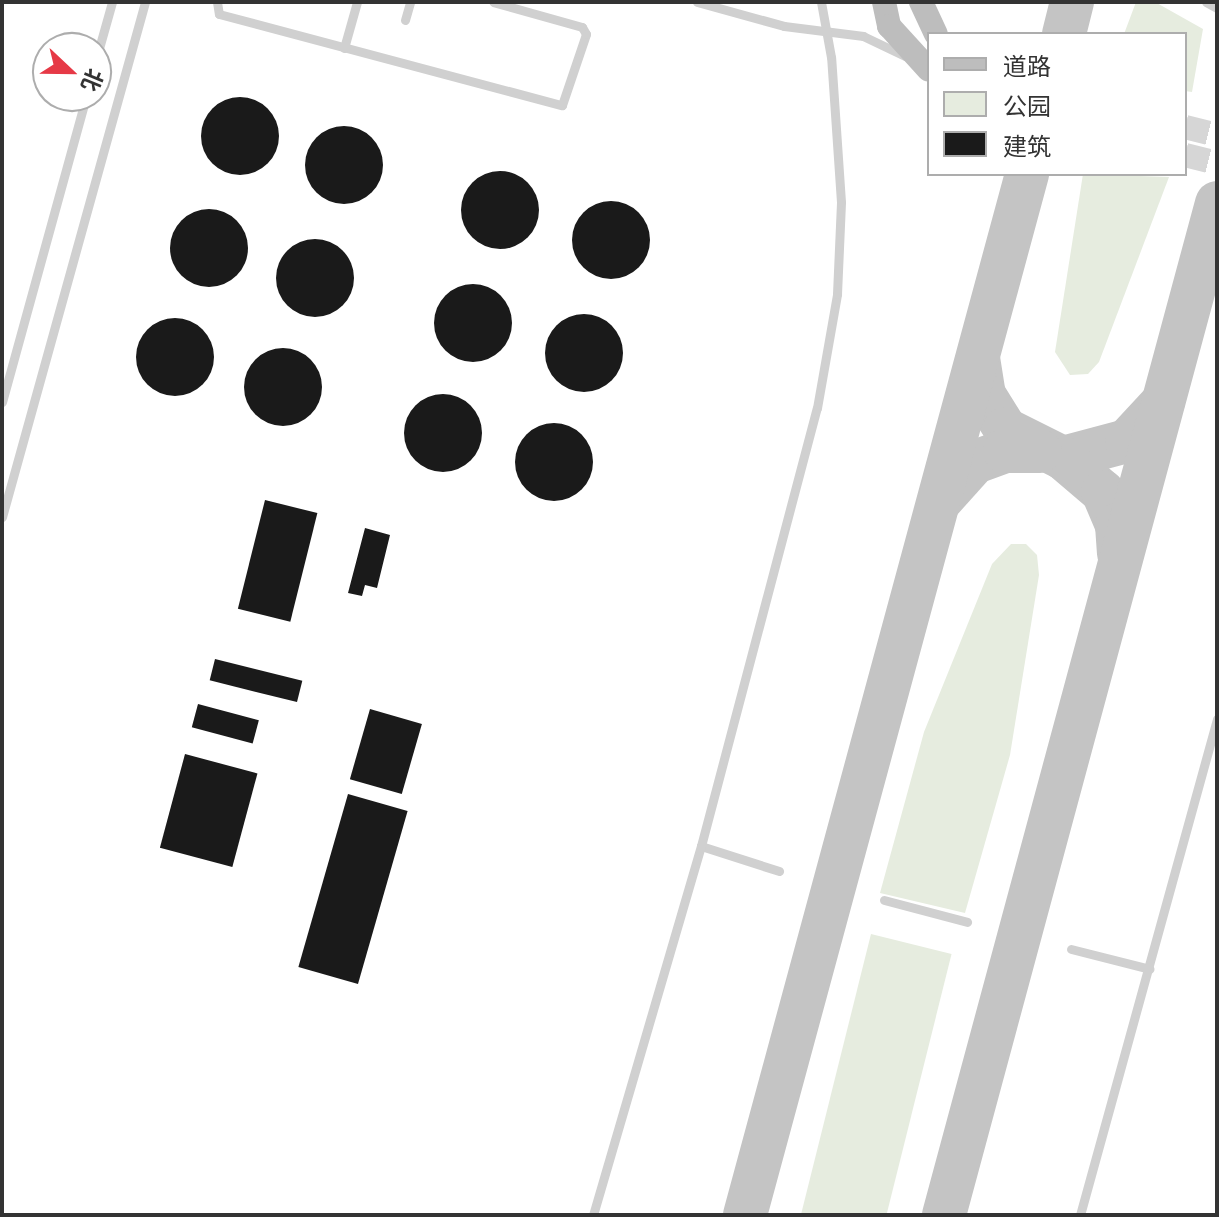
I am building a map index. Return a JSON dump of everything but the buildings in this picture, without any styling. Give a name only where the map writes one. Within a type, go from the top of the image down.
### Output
[{"type":"main road","points":[[884,2],[889,26],[924,60]]},
{"type":"main road","points":[[921,2],[935,32]]},
{"type":"lane","points":[[104,32],[112,2]]},
{"type":"lane","points":[[2,517],[145,2]]},
{"type":"lane","points":[[217,2],[219,14],[562,105],[586,34],[582,27],[493,2]]},
{"type":"lane","points":[[344,48],[357,2]]},
{"type":"lane","points":[[405,20],[410,2]]},
{"type":"lane","points":[[697,2],[784,26],[863,36],[924,60]]},
{"type":"lane","points":[[593,1215],[701,846],[790,523],[837,294],[841,202],[831,57],[821,2]]},
{"type":"lane","points":[[1206,2],[1217,8]]},
{"type":"lane","points":[[2,402],[6,366],[81,112]]},
{"type":"lane","points":[[1080,1215],[1217,719]]},
{"type":"lane","points":[[701,846],[779,871]]},
{"type":"lane","points":[[884,900],[967,922]]},
{"type":"lane","points":[[1071,949],[1150,969]]},
{"type":"green space","points":[[1136,2],[1155,2],[1203,29],[1192,92],[1187,91],[1187,32],[1125,32]]},
{"type":"green space","points":[[1083,176],[1169,177],[1099,362],[1088,374],[1070,375],[1055,352]]},
{"type":"green space","points":[[1011,544],[1026,544],[1037,555],[1039,575],[1010,755],[965,913],[880,893],[924,732],[992,564]]},
{"type":"green space","points":[[871,934],[952,954],[886,1215],[801,1215]]},
{"type":"taxiway","points":[[1064,32],[1072,2]]},
{"type":"taxiway","points":[[745,1215],[1026,176]]},
{"type":"taxiway","points":[[944,1215],[1217,203]]},
{"type":"taxiway","points":[[978,358],[984,395],[1005,429],[1063,458],[1127,441],[1163,402]]},
{"type":"taxiway","points":[[939,502],[975,462],[1005,451],[1040,451]]},
{"type":"taxiway","points":[[1063,458],[1103,492],[1117,525],[1119,553]]},
{"type":"tunnel","points":[[1187,128],[1217,135]]},
{"type":"tunnel","points":[[1187,156],[1217,163]]}]
